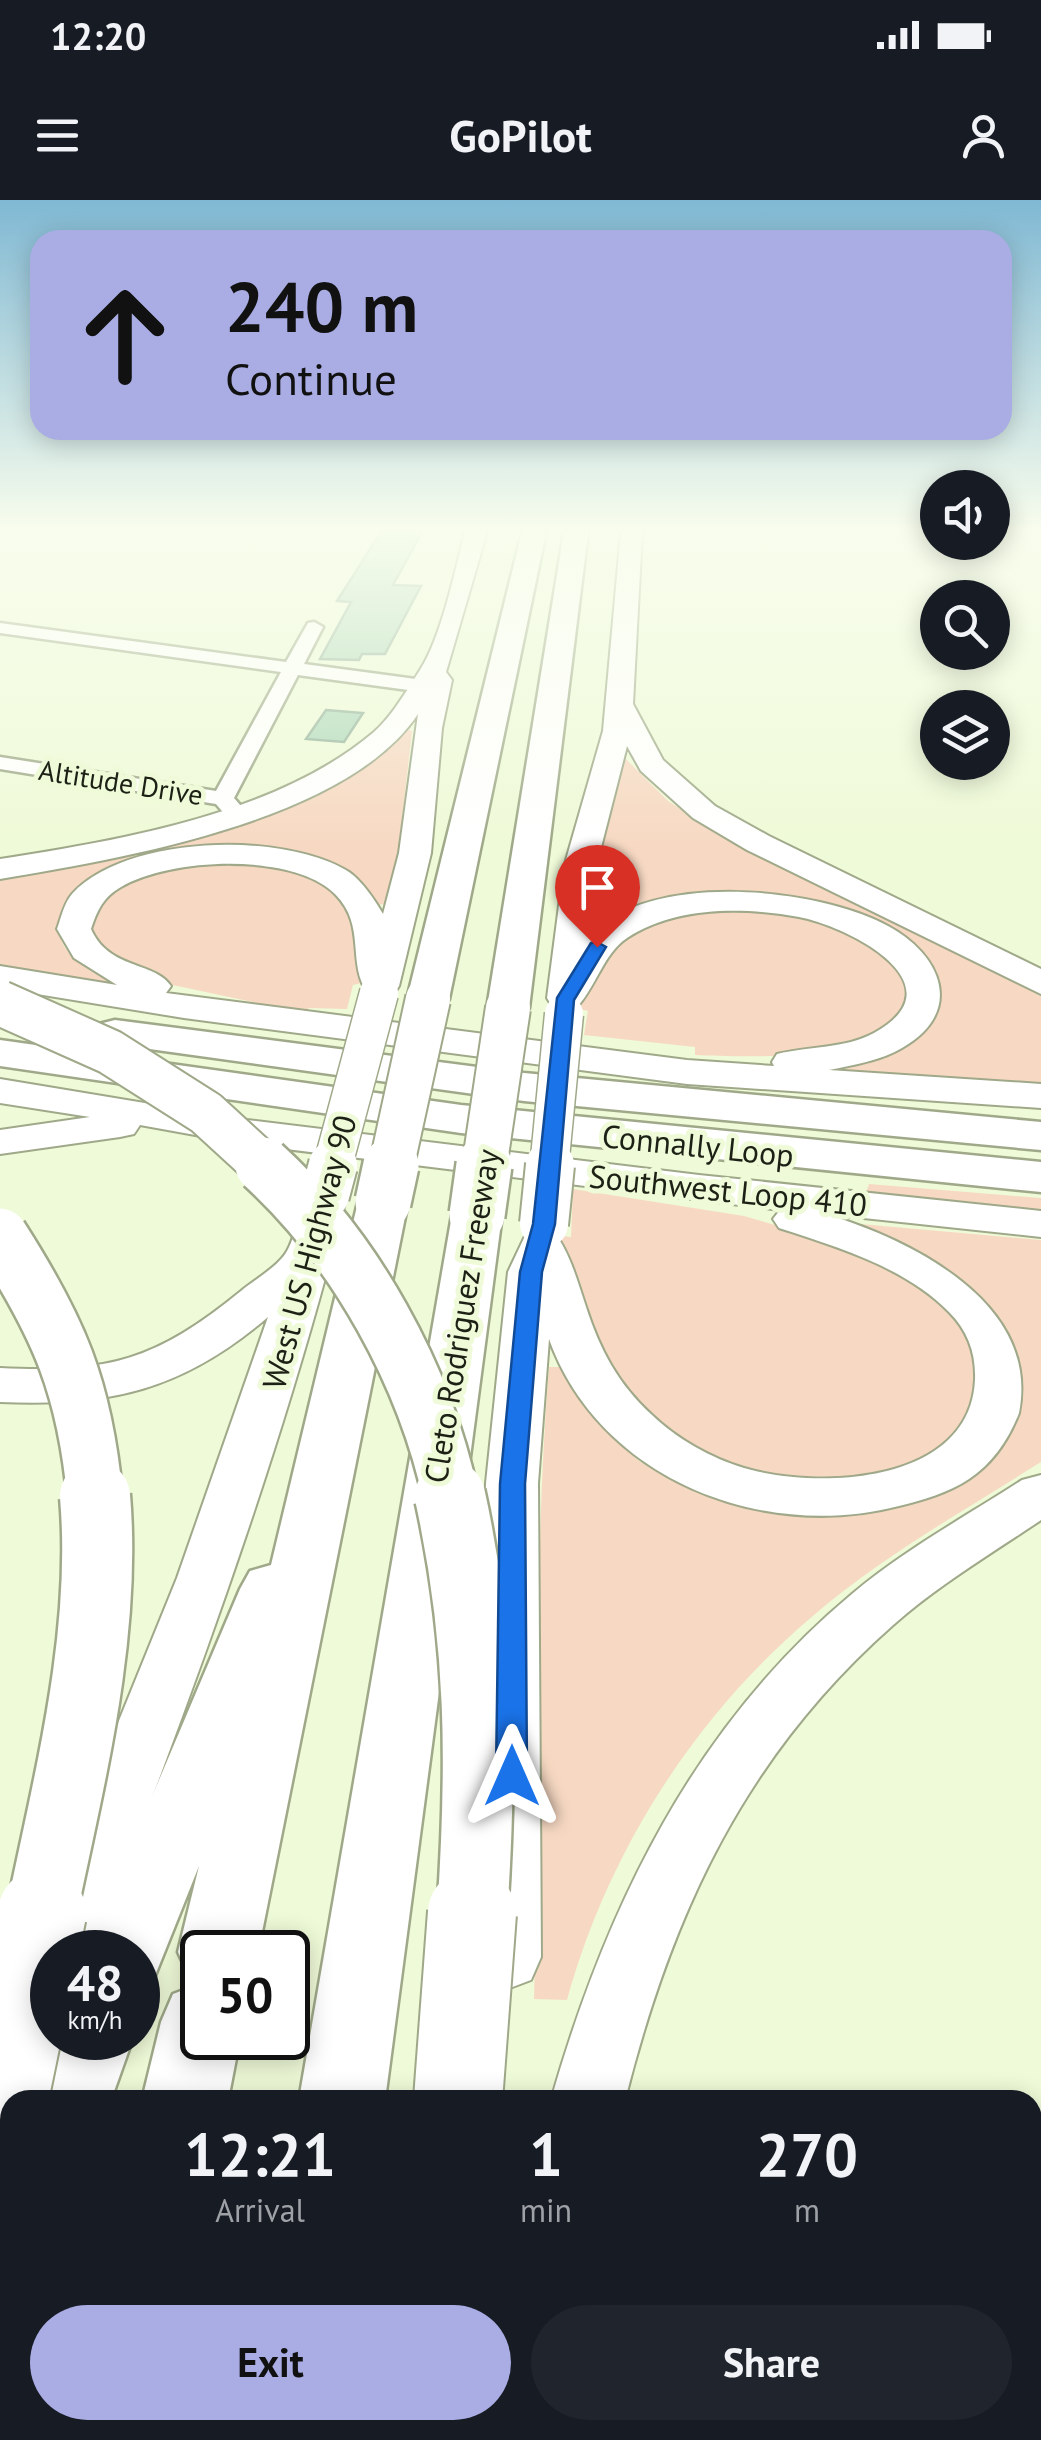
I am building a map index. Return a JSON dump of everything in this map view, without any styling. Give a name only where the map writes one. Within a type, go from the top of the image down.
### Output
[{"type":"highway","points":[[223,1930],[510,637]]},
{"type":"highway","name":"Cleto Rodriguez Freeway","points":[[344,2090],[561,637]]},
{"type":"highway","points":[[0,1003],[76,1034],[150,1076],[225,1128],[267,1165],[311,1213],[366,1288],[424,1402],[460,1534],[478,1685],[475,1830],[459,2090]]},
{"type":"highway","name":"Connally Loop","points":[[0,1015],[524,1087],[1041,1136]]},
{"type":"highway","name":"Connally Loop","points":[[0,1053],[236,1090],[510,1125],[1041,1177]]},
{"type":"highway","points":[[0,1236],[46,1308],[74,1376],[93,1458],[99,1552],[94,1630],[80,1719],[5,2090]]},
{"type":"highway","points":[[135,1930],[254,1629],[319,1493]]},
{"type":"highway","points":[[72,2090],[83,2060]]},
{"type":"highway","points":[[188,2090],[194,2060]]},
{"type":"main road","name":"West US Highway 90","points":[[68,1930],[262,1424],[310,1257],[414,853],[428,728],[439,680],[428,679],[444,637]]},
{"type":"main road","points":[[500,2090],[511,1807],[512,1484],[531,1272],[542,1235],[580,867],[611,762],[625,637]]},
{"type":"main road","points":[[0,869],[146,840],[229,805],[309,782],[373,746],[405,715],[428,679]]},
{"type":"main road","points":[[620,705],[647,759],[666,782],[704,812],[1041,982]]},
{"type":"main road","points":[[248,1013],[147,984],[99,961],[84,950],[74,933],[80,908],[93,892],[114,880],[164,861],[233,854],[290,859],[330,874],[356,898],[373,932],[372,972],[380,989]]},
{"type":"main road","points":[[565,1006],[593,953],[613,932],[656,912],[722,902],[790,906],[857,925],[900,950],[922,981],[923,998],[912,1020],[894,1035],[858,1052],[779,1062],[622,1061]]},
{"type":"main road","points":[[0,977],[184,1007],[753,1078],[1041,1096]]},
{"type":"main road","name":"Southwest Loop 410","points":[[0,1091],[216,1124],[245,1132],[700,1188],[1041,1224]]},
{"type":"main road","points":[[0,1142],[104,1126],[245,1132]]},
{"type":"main road","points":[[542,1235],[569,1335],[590,1377],[640,1434],[694,1470],[761,1493],[831,1498],[912,1484],[950,1466],[971,1450],[990,1423],[1001,1378],[995,1347],[967,1303],[933,1276],[893,1254],[700,1188]]},
{"type":"main road","points":[[0,1384],[56,1390],[114,1384],[167,1365],[214,1339],[310,1257]]},
{"type":"main road","points":[[591,2090],[613,2008],[646,1920],[682,1844],[733,1761],[780,1700],[856,1623],[916,1576],[1041,1494]]},
{"type":"main road","points":[[4,2090],[30,2024]]},
{"type":"street","points":[[64,637],[292,667],[428,679]]},
{"type":"street","points":[[229,805],[308,637]]},
{"type":"street","name":"Altitude Drive","points":[[0,763],[229,805]]},
{"type":"shaded area","points":[[406,729],[412,731],[398,855],[385,904],[377,905],[362,885],[207,848],[65,906],[59,933],[63,944],[80,963],[115,983],[0,967],[0,878],[139,850],[386,746]]},
{"type":"shaded area","points":[[623,756],[668,801],[718,833],[1041,996],[1041,1084],[831,1072],[831,1068],[906,1042],[912,947],[741,894],[585,933],[589,894]]},
{"type":"shaded area","points":[[208,859],[306,870],[349,904],[364,971],[361,983],[353,985],[347,1009],[309,1008],[304,1013],[168,984],[103,954],[85,920],[121,882]]},
{"type":"shaded area","points":[[720,907],[819,917],[893,957],[908,989],[897,1014],[877,1032],[850,1044],[785,1055],[695,1055],[695,1047],[584,1035],[588,1011],[580,1009],[583,996],[601,959],[620,939],[651,921]]},
{"type":"shaded area","points":[[869,1184],[1041,1198],[1041,1214],[865,1196]]},
{"type":"shaded area","points":[[573,1189],[744,1216],[826,1240],[896,1269],[939,1299],[963,1325],[979,1366],[968,1415],[951,1439],[923,1459],[873,1477],[796,1483],[702,1459],[622,1398],[561,1252],[561,1236],[571,1237]]},
{"type":"shaded area","points":[[860,1224],[1041,1240],[1041,1462],[925,1534],[840,1593],[771,1654],[731,1696],[695,1741],[632,1839],[606,1891],[567,2000],[534,1999],[540,1525],[549,1367],[560,1367],[600,1425],[639,1461],[665,1477],[712,1496],[757,1508],[837,1515],[893,1506],[1020,1391],[1018,1367],[1002,1325],[971,1290],[933,1263],[876,1236]]},
{"type":"building","points":[[332,637],[394,637],[385,654],[362,654],[359,660],[320,659]]},
{"type":"building","points":[[326,710],[363,713],[344,742],[306,739]]},
{"type":"route","points":[[512,1776],[512,1484],[531,1272],[544,1224],[566,998],[597,947]]}]
